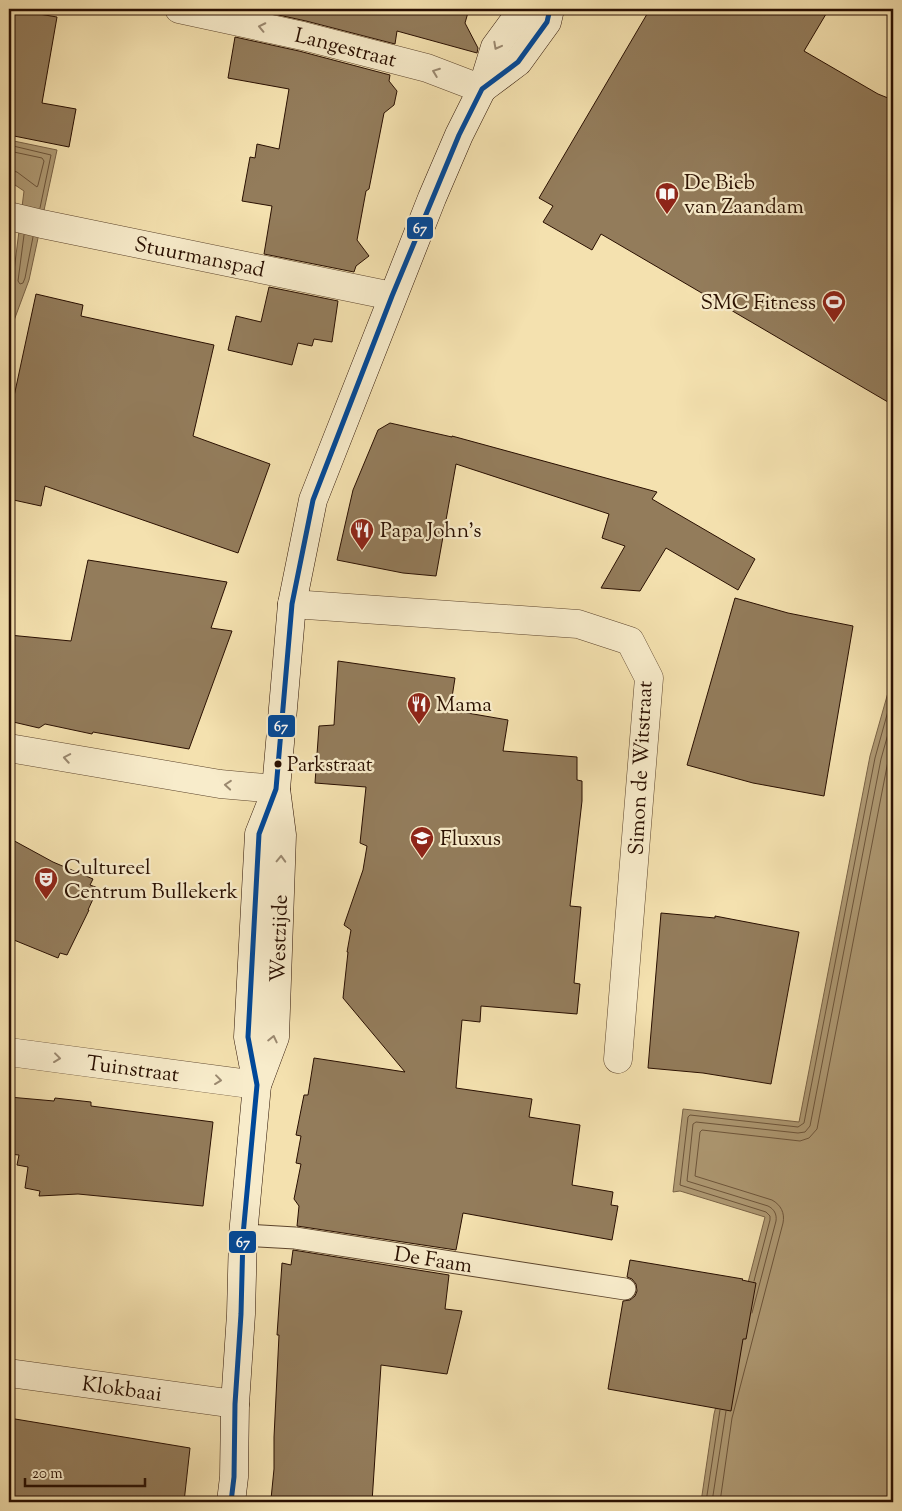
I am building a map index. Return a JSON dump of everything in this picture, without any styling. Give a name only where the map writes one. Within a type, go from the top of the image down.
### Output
[{"type":"street","name":"Langestraat","points":[[179,9],[303,36],[427,68],[482,89]]},
{"type":"street","name":"Westzijde","points":[[231,1502],[234,1477],[235,1404],[241,1314],[243,1235],[257,1085],[275,1037],[282,835],[276,790],[292,604],[313,500],[392,296],[459,135],[482,89],[495,47],[523,9]]},
{"type":"street","name":"Westzijde","points":[[482,89],[518,62],[546,22],[550,9]]},
{"type":"street","name":"Stuurmanspad","points":[[23,219],[392,296]]},
{"type":"street","name":"Simon de Witstraat","points":[[292,604],[578,624],[630,641],[649,678],[618,1059]]},
{"type":"street","points":[[9,748],[220,784],[276,790]]},
{"type":"street","name":"Tuinstraat","points":[[9,1052],[257,1085]]},
{"type":"street","name":"Klokbaai","points":[[9,1373],[235,1404]]},
{"type":"lane","name":"De Faam","points":[[243,1235],[295,1238],[625,1290]]},
{"type":"water","points":[[9,140],[57,150],[29,280],[9,334],[9,299],[24,191],[9,181]]},
{"type":"water","points":[[893,675],[893,1502],[701,1502],[714,1414],[765,1217],[680,1191],[673,1192],[683,1109],[799,1122],[870,756]]},
{"type":"building","points":[[9,9],[57,17],[42,103],[76,109],[69,147],[9,135]]},
{"type":"building","points":[[251,9],[469,9],[465,23],[478,48],[477,53],[397,31],[395,44]]},
{"type":"building","points":[[650,9],[829,9],[804,51],[878,94],[893,100],[893,405],[601,234],[592,250],[543,222],[553,206],[539,198]]},
{"type":"building","points":[[235,37],[299,51],[390,75],[389,81],[397,91],[394,105],[384,113],[357,240],[369,256],[356,266],[354,272],[264,254],[272,206],[242,201],[250,157],[255,158],[257,144],[279,149],[289,89],[228,78]]},
{"type":"building","points":[[269,287],[338,301],[332,342],[314,339],[312,346],[298,343],[292,365],[228,350],[236,316],[261,322]]},
{"type":"building","points":[[36,294],[83,305],[81,316],[214,345],[193,436],[270,464],[238,553],[45,486],[41,506],[9,499],[9,400],[13,401]]},
{"type":"building","points":[[390,423],[452,436],[657,492],[652,499],[755,559],[738,590],[666,548],[640,591],[601,588],[625,546],[602,538],[609,514],[456,464],[436,576],[403,573],[337,560],[353,490],[378,430]]},
{"type":"building","points":[[88,560],[227,582],[211,628],[232,631],[189,749],[93,732],[92,734],[45,724],[39,728],[9,721],[9,635],[71,641]]},
{"type":"building","points":[[735,598],[788,613],[853,626],[824,796],[753,783],[687,765]]},
{"type":"building","points":[[338,661],[455,678],[450,710],[508,720],[503,751],[577,757],[577,780],[582,781],[582,801],[570,906],[581,907],[574,983],[580,984],[577,1014],[481,1006],[480,1022],[462,1020],[456,1088],[532,1099],[529,1117],[580,1125],[572,1185],[613,1192],[611,1205],[618,1206],[612,1240],[463,1213],[456,1250],[297,1226],[299,1206],[294,1199],[301,1164],[296,1163],[301,1136],[296,1135],[304,1095],[308,1095],[314,1058],[405,1072],[343,998],[351,930],[344,925],[363,870],[367,846],[360,843],[366,787],[315,783],[319,726],[334,725]]},
{"type":"building","name":"Cultureel Centrum Bullekerk","points":[[9,838],[53,862],[93,879],[90,885],[98,888],[67,955],[60,953],[58,958],[9,938]]},
{"type":"building","points":[[661,913],[715,918],[715,916],[799,932],[771,1084],[703,1073],[648,1068]]},
{"type":"building","points":[[9,1097],[54,1101],[55,1098],[91,1102],[91,1106],[213,1122],[203,1206],[78,1194],[39,1196],[40,1191],[25,1188],[28,1167],[17,1165],[19,1155],[9,1154]]},
{"type":"building","points":[[293,1250],[449,1275],[445,1309],[462,1311],[447,1374],[381,1365],[372,1502],[291,1502],[271,1499],[274,1469],[279,1335],[277,1335],[282,1263],[291,1265]]},
{"type":"building","points":[[630,1260],[743,1279],[756,1283],[746,1339],[743,1339],[731,1411],[608,1389],[623,1301],[630,1300],[637,1291],[636,1284],[627,1277]]},
{"type":"building","points":[[9,1418],[190,1448],[184,1502],[9,1502]]},
{"type":"transit line","name":"67","points":[[231,1502],[234,1477],[235,1404],[241,1314],[243,1235],[257,1085],[248,1037],[259,834],[276,789],[292,604],[313,500],[392,296],[459,135],[482,89],[518,62],[547,22],[550,9]]},
{"type":"place","name":"De Bieb van Zaandam","points":[[667,215]]},
{"type":"place","name":"SMC Fitness","points":[[834,323]]},
{"type":"place","name":"Papa John's","points":[[362,551]]},
{"type":"place","name":"Mama","points":[[419,725]]},
{"type":"place","name":"Parkstraat","points":[[278,764]]},
{"type":"place","name":"Fluxus","points":[[422,859]]},
{"type":"place","name":"Cultureel Centrum Bullekerk","points":[[46,900]]}]
